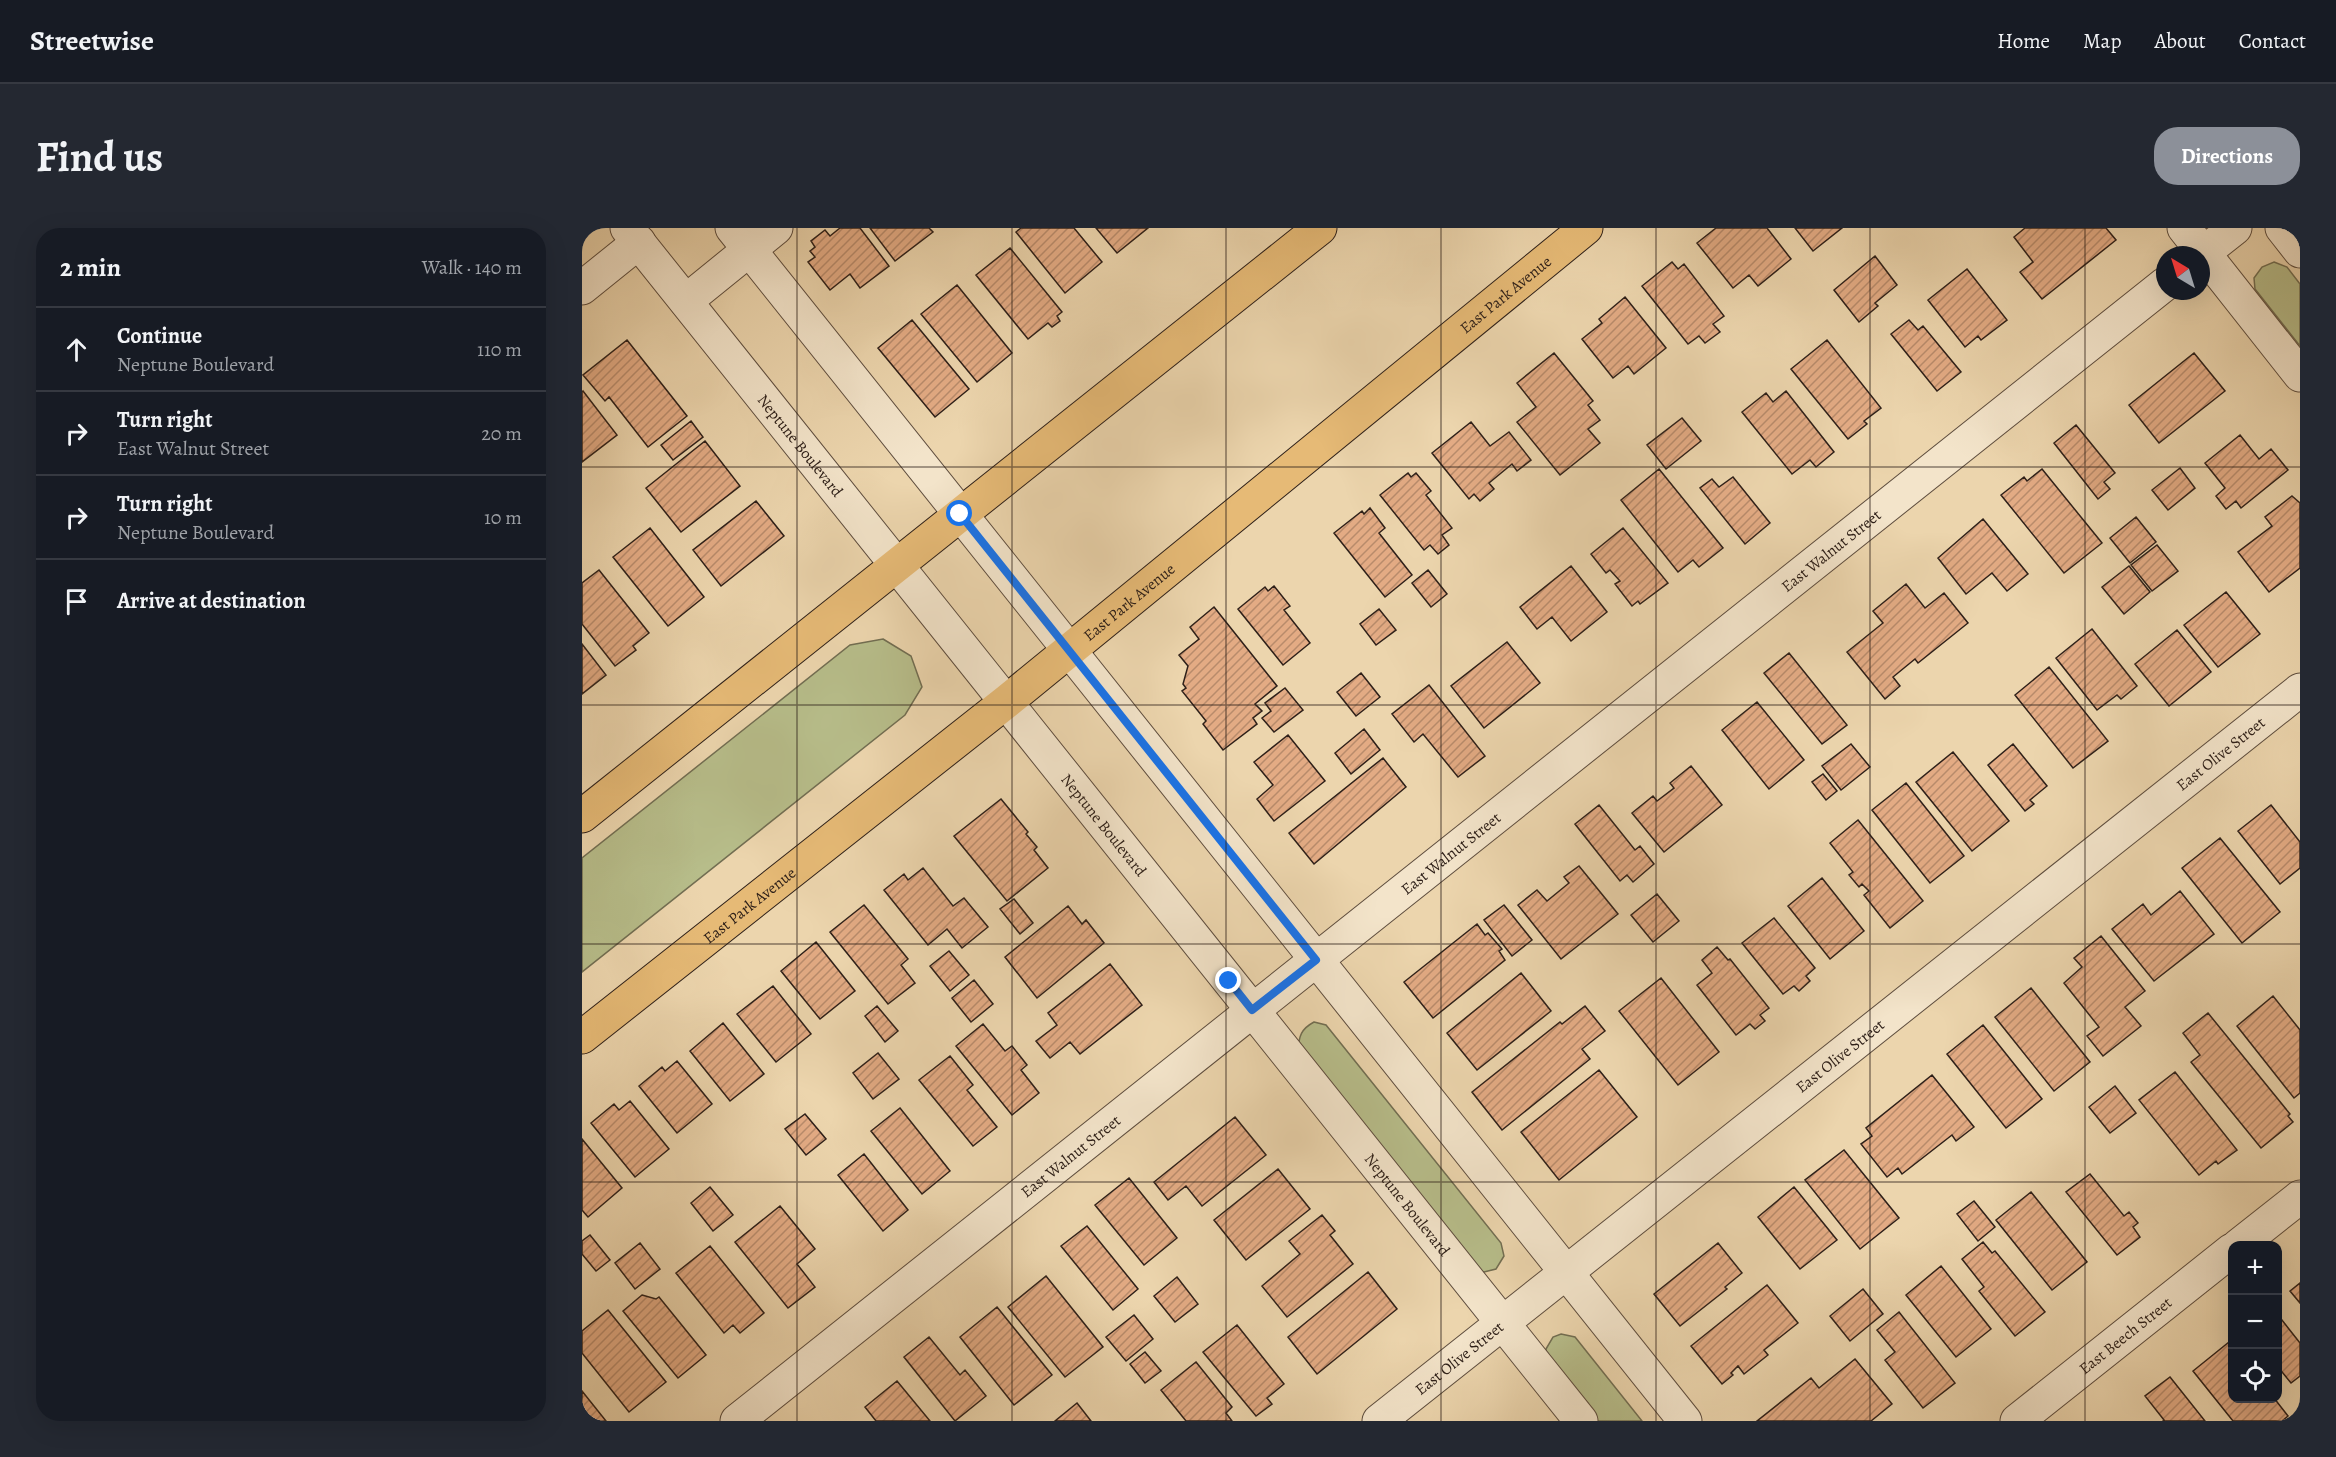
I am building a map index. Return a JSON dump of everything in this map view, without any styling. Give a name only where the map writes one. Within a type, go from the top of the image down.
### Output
[{"type":"highway","points":[[582,816],[1320,228]]},
{"type":"highway","name":"East Park Avenue","points":[[582,1037],[1006,702],[1586,228]]},
{"type":"street","points":[[686,301],[741,239],[776,228]]},
{"type":"street","points":[[2235,228],[2196,245],[2300,375]]},
{"type":"street","points":[[2282,228],[2300,251]]},
{"type":"street","points":[[582,288],[633,235]]},
{"type":"street","name":"Neptune Boulevard","points":[[633,235],[1581,1421]]},
{"type":"street","points":[[741,239],[1685,1421]]},
{"type":"street","name":"East Walnut Street","points":[[737,1421],[2156,291]]},
{"type":"street","name":"East Olive Street","points":[[1379,1421],[2300,690]]},
{"type":"street","points":[[2243,1241],[2300,1197]]},
{"type":"street","name":"East Beech Street","points":[[2018,1421],[2228,1253]]},
{"type":"green space","points":[[2274,262],[2287,267],[2300,284],[2300,346],[2255,289],[2254,278],[2262,267]]},
{"type":"green space","points":[[883,639],[911,656],[922,687],[905,715],[582,972],[582,858],[850,645]]},
{"type":"green space","points":[[1314,1022],[1326,1025],[1501,1243],[1504,1256],[1496,1269],[1484,1272],[1474,1271],[1298,1050],[1302,1033]]},
{"type":"green space","points":[[1561,1334],[1575,1337],[1642,1421],[1595,1421],[1548,1361],[1546,1349],[1553,1337]]},
{"type":"building","points":[[840,228],[860,228],[889,266],[860,288],[850,274],[830,290],[808,262],[815,257],[810,251],[815,247],[811,241],[825,230],[830,236]]},
{"type":"building","points":[[870,228],[929,228],[933,232],[895,261]]},
{"type":"building","points":[[1021,228],[1074,228],[1102,262],[1065,293],[1016,232]]},
{"type":"building","points":[[1096,228],[1148,228],[1117,253]]},
{"type":"building","points":[[1716,228],[1767,228],[1791,259],[1758,286],[1749,275],[1733,288],[1697,243]]},
{"type":"building","points":[[1795,228],[1842,228],[1813,251]]},
{"type":"building","points":[[2025,228],[2106,228],[2116,240],[2042,299],[2020,272],[2033,262],[2014,237]]},
{"type":"building","points":[[1010,248],[1062,312],[1057,316],[1060,321],[1052,327],[1048,323],[1028,339],[976,275]]},
{"type":"building","points":[[1875,256],[1897,285],[1875,303],[1878,306],[1859,322],[1834,290]]},
{"type":"building","points":[[1672,262],[1678,269],[1684,264],[1724,316],[1713,324],[1720,332],[1705,343],[1699,336],[1688,344],[1642,286]]},
{"type":"building","points":[[1967,269],[2007,320],[1981,340],[1978,336],[1965,347],[1928,300]]},
{"type":"building","points":[[957,285],[1012,353],[977,382],[921,314]]},
{"type":"building","points":[[1625,297],[1666,348],[1634,374],[1628,366],[1613,378],[1582,339],[1602,323],[1599,319]]},
{"type":"building","points":[[912,320],[969,389],[935,417],[878,348]]},
{"type":"building","points":[[1909,320],[1918,330],[1923,326],[1961,372],[1937,391],[1891,334]]},
{"type":"building","points":[[627,340],[687,416],[648,447],[609,397],[605,401],[583,375]]},
{"type":"building","points":[[1827,340],[1881,408],[1864,421],[1867,424],[1848,439],[1791,369]]},
{"type":"building","points":[[1554,353],[1593,401],[1588,405],[1600,420],[1588,429],[1600,443],[1560,475],[1517,422],[1536,407],[1517,383]]},
{"type":"building","points":[[2194,353],[2225,391],[2159,443],[2129,405]]},
{"type":"building","points":[[1786,391],[1834,452],[1816,467],[1810,460],[1792,474],[1742,412],[1766,393],[1773,402]]},
{"type":"building","points":[[582,392],[617,435],[582,462]]},
{"type":"building","points":[[1682,418],[1701,441],[1666,469],[1647,445]]},
{"type":"building","points":[[691,421],[703,437],[673,460],[661,445]]},
{"type":"building","points":[[1471,422],[1490,446],[1509,432],[1531,460],[1517,471],[1512,464],[1489,483],[1494,489],[1480,501],[1474,494],[1469,499],[1432,453]]},
{"type":"building","points":[[2076,425],[2115,473],[2104,482],[2110,489],[2098,499],[2054,443]]},
{"type":"building","points":[[2240,435],[2259,459],[2271,449],[2288,470],[2241,508],[2236,501],[2226,509],[2216,496],[2225,488],[2205,463]]},
{"type":"building","points":[[705,441],[740,486],[681,532],[646,488]]},
{"type":"building","points":[[2180,468],[2195,488],[2168,510],[2152,490]]},
{"type":"building","points":[[1659,469],[1723,548],[1699,567],[1693,560],[1678,572],[1621,500]]},
{"type":"building","points":[[2042,469],[2102,543],[2064,573],[2001,495],[2024,477],[2027,481]]},
{"type":"building","points":[[1408,473],[1411,477],[1416,473],[1431,491],[1426,495],[1452,528],[1442,535],[1449,545],[1438,554],[1430,545],[1424,550],[1380,495]]},
{"type":"building","points":[[1733,477],[1770,523],[1745,544],[1700,488],[1712,479],[1719,487]]},
{"type":"building","points":[[2292,496],[2300,503],[2300,568],[2269,592],[2238,552],[2272,526],[2265,517]]},
{"type":"building","points":[[756,501],[784,536],[721,586],[693,550]]},
{"type":"building","points":[[1370,508],[1385,528],[1379,533],[1412,575],[1385,597],[1334,533],[1362,511],[1364,514]]},
{"type":"building","points":[[2136,517],[2156,542],[2130,563],[2110,538]]},
{"type":"building","points":[[1983,519],[2028,574],[2007,591],[1992,573],[1966,594],[1938,558]]},
{"type":"building","points":[[650,528],[704,597],[668,626],[613,557]]},
{"type":"building","points":[[1623,528],[1668,583],[1640,604],[1638,601],[1632,606],[1615,584],[1620,581],[1610,570],[1606,573],[1591,554]]},
{"type":"building","points":[[2157,545],[2178,571],[2152,591],[2131,565]]},
{"type":"building","points":[[1571,566],[1607,612],[1571,641],[1552,617],[1537,629],[1520,607]]},
{"type":"building","points":[[2129,566],[2150,592],[2124,614],[2102,587]]},
{"type":"building","points":[[599,570],[649,633],[633,646],[636,650],[615,666],[582,624],[582,583]]},
{"type":"building","points":[[1428,570],[1447,594],[1431,607],[1412,583]]},
{"type":"building","points":[[1906,584],[1925,608],[1944,593],[1968,623],[1918,663],[1915,659],[1893,677],[1900,686],[1885,699],[1847,652],[1883,623],[1873,611]]},
{"type":"building","points":[[1274,586],[1290,606],[1284,610],[1310,643],[1283,665],[1238,609],[1265,587],[1268,591]]},
{"type":"building","points":[[2226,592],[2260,634],[2218,667],[2184,625]]},
{"type":"building","points":[[1214,607],[1277,686],[1255,704],[1262,711],[1253,718],[1257,724],[1223,750],[1203,724],[1206,721],[1182,691],[1186,688],[1183,684],[1188,666],[1179,655],[1199,639],[1190,627]]},
{"type":"building","points":[[1379,609],[1396,630],[1376,645],[1360,624]]},
{"type":"building","points":[[2092,629],[2137,686],[2121,699],[2117,695],[2097,710],[2056,658]]},
{"type":"building","points":[[2177,630],[2211,672],[2169,706],[2135,664]]},
{"type":"building","points":[[1507,642],[1540,683],[1484,728],[1451,686]]},
{"type":"building","points":[[582,644],[606,675],[582,694]]},
{"type":"building","points":[[1789,653],[1847,725],[1822,744],[1764,673]]},
{"type":"building","points":[[2049,667],[2108,741],[2073,768],[2015,695]]},
{"type":"building","points":[[1361,673],[1380,697],[1356,716],[1337,692]]},
{"type":"building","points":[[1429,685],[1485,756],[1458,777],[1423,734],[1414,742],[1392,714]]},
{"type":"building","points":[[1285,688],[1303,710],[1274,732],[1262,718],[1271,711],[1265,703]]},
{"type":"building","points":[[1757,702],[1804,760],[1769,789],[1722,730]]},
{"type":"building","points":[[1364,729],[1380,750],[1351,774],[1335,753]]},
{"type":"building","points":[[1288,735],[1325,781],[1274,821],[1257,799],[1273,785],[1254,762]]},
{"type":"building","points":[[1851,744],[1870,767],[1841,790],[1822,766]]},
{"type":"building","points":[[2013,744],[2047,786],[2030,800],[2034,804],[2025,811],[1988,765]]},
{"type":"building","points":[[1953,752],[2009,821],[1972,851],[1916,782]]},
{"type":"building","points":[[1383,758],[1406,787],[1314,864],[1289,833]]},
{"type":"building","points":[[1691,766],[1722,805],[1664,852],[1632,813],[1653,796],[1657,801],[1674,788],[1670,783]]},
{"type":"building","points":[[1823,774],[1837,791],[1826,800],[1812,782]]},
{"type":"building","points":[[1906,783],[1964,856],[1930,883],[1872,810]]},
{"type":"building","points":[[1001,799],[1028,832],[1026,834],[1037,847],[1034,850],[1048,868],[1007,901],[954,836]]},
{"type":"building","points":[[1599,805],[1635,850],[1640,846],[1654,864],[1633,882],[1627,875],[1620,881],[1575,824]]},
{"type":"building","points":[[2271,805],[2300,842],[2300,868],[2280,884],[2238,831]]},
{"type":"building","points":[[1858,820],[1923,901],[1890,928],[1864,895],[1869,891],[1862,884],[1859,887],[1849,875],[1853,872],[1830,843]]},
{"type":"building","points":[[2220,838],[2280,912],[2242,943],[2182,868]]},
{"type":"building","points":[[1579,866],[1618,914],[1561,959],[1518,905],[1537,890],[1547,901],[1569,883],[1564,877]]},
{"type":"building","points":[[923,868],[953,906],[964,898],[988,927],[962,948],[947,929],[928,945],[884,890],[904,874],[908,880]]},
{"type":"building","points":[[1822,878],[1864,931],[1830,959],[1788,906]]},
{"type":"building","points":[[2180,891],[2214,934],[2154,981],[2112,929],[2143,904],[2151,915]]},
{"type":"building","points":[[1657,894],[1679,921],[1653,942],[1631,915]]},
{"type":"building","points":[[1014,899],[1033,923],[1020,934],[1000,909]]},
{"type":"building","points":[[864,905],[908,959],[901,965],[915,983],[888,1004],[830,932]]},
{"type":"building","points":[[1504,905],[1532,940],[1512,956],[1484,920]]},
{"type":"building","points":[[1068,906],[1082,924],[1086,920],[1104,943],[1037,998],[1005,957]]},
{"type":"building","points":[[1774,918],[1815,968],[1806,976],[1810,981],[1799,991],[1794,986],[1783,994],[1742,943]]},
{"type":"building","points":[[1477,924],[1485,935],[1488,933],[1502,949],[1499,951],[1505,960],[1433,1018],[1404,982]]},
{"type":"building","points":[[2101,936],[2145,991],[2125,1007],[2141,1026],[2103,1056],[2087,1036],[2099,1027],[2064,983],[2082,967],[2074,958]]},
{"type":"building","points":[[816,942],[855,991],[820,1019],[781,971]]},
{"type":"building","points":[[1717,947],[1728,960],[1730,959],[1769,1008],[1760,1015],[1765,1021],[1755,1029],[1750,1024],[1736,1035],[1697,985],[1712,973],[1702,960]]},
{"type":"building","points":[[949,951],[969,975],[950,991],[930,966]]},
{"type":"building","points":[[1110,964],[1142,1005],[1080,1054],[1070,1042],[1050,1058],[1036,1041],[1057,1025],[1048,1013]]},
{"type":"building","points":[[1521,973],[1551,1011],[1477,1070],[1447,1033]]},
{"type":"building","points":[[1661,978],[1719,1052],[1678,1085],[1619,1011]]},
{"type":"building","points":[[974,980],[993,1004],[971,1022],[952,998]]},
{"type":"building","points":[[773,986],[811,1034],[776,1062],[737,1014]]},
{"type":"building","points":[[2031,988],[2090,1062],[2054,1091],[1995,1017]]},
{"type":"building","points":[[2273,996],[2300,1030],[2300,1093],[2294,1098],[2237,1026]]},
{"type":"building","points":[[877,1006],[898,1031],[885,1042],[865,1016]]},
{"type":"building","points":[[1585,1006],[1605,1031],[1582,1049],[1590,1059],[1502,1130],[1472,1092],[1560,1022],[1562,1024]]},
{"type":"building","points":[[2208,1013],[2290,1114],[2288,1116],[2293,1122],[2261,1148],[2191,1062],[2200,1055],[2183,1033]]},
{"type":"building","points":[[723,1023],[764,1074],[730,1101],[690,1051]]},
{"type":"building","points":[[983,1024],[1005,1051],[1012,1046],[1027,1065],[1021,1070],[1039,1093],[1012,1115],[956,1046]]},
{"type":"building","points":[[1983,1025],[2042,1099],[2006,1128],[1947,1054]]},
{"type":"building","points":[[878,1053],[899,1079],[873,1099],[853,1073]]},
{"type":"building","points":[[950,1056],[973,1085],[967,1090],[997,1127],[973,1146],[919,1080]]},
{"type":"building","points":[[677,1061],[712,1104],[677,1133],[639,1086],[662,1067],[665,1071]]},
{"type":"building","points":[[1599,1070],[1637,1117],[1559,1180],[1521,1132]]},
{"type":"building","points":[[2175,1072],[2237,1150],[2218,1164],[2216,1161],[2199,1175],[2139,1100]]},
{"type":"building","points":[[1932,1075],[1974,1127],[1956,1141],[1952,1135],[1902,1174],[1898,1168],[1887,1177],[1861,1144],[1872,1136],[1866,1128]]},
{"type":"building","points":[[2115,1086],[2136,1113],[2110,1133],[2089,1107]]},
{"type":"building","points":[[630,1101],[669,1149],[635,1177],[591,1123],[614,1104],[619,1110]]},
{"type":"building","points":[[900,1108],[950,1171],[922,1194],[871,1131]]},
{"type":"building","points":[[805,1114],[826,1139],[806,1155],[785,1129]]},
{"type":"building","points":[[1235,1117],[1266,1155],[1202,1206],[1186,1186],[1168,1200],[1154,1182]]},
{"type":"building","points":[[582,1139],[622,1188],[588,1217],[582,1210]]},
{"type":"building","points":[[1844,1150],[1899,1218],[1860,1249],[1805,1180]]},
{"type":"building","points":[[864,1154],[908,1210],[883,1231],[838,1175]]},
{"type":"building","points":[[1278,1169],[1310,1209],[1246,1260],[1214,1220]]},
{"type":"building","points":[[2090,1174],[2124,1216],[2129,1212],[2138,1223],[2133,1227],[2140,1237],[2117,1255],[2066,1192]]},
{"type":"building","points":[[1129,1178],[1177,1238],[1144,1265],[1095,1205]]},
{"type":"building","points":[[710,1187],[733,1215],[713,1231],[691,1203]]},
{"type":"building","points":[[1794,1187],[1837,1240],[1800,1269],[1758,1217]]},
{"type":"building","points":[[2031,1192],[2087,1262],[2052,1290],[1996,1220]]},
{"type":"building","points":[[1974,1201],[1995,1227],[1978,1241],[1957,1214]]},
{"type":"building","points":[[780,1206],[815,1249],[797,1264],[815,1287],[788,1308],[735,1242]]},
{"type":"building","points":[[1322,1215],[1335,1231],[1330,1235],[1353,1264],[1287,1317],[1262,1286],[1300,1254],[1289,1241]]},
{"type":"building","points":[[1087,1226],[1138,1289],[1113,1310],[1061,1246]]},
{"type":"building","points":[[590,1235],[610,1260],[596,1271],[582,1254],[582,1241]]},
{"type":"building","points":[[1983,1242],[1992,1253],[1995,1251],[2045,1312],[2015,1336],[1979,1291],[1984,1287],[1962,1259]]},
{"type":"building","points":[[640,1243],[660,1269],[635,1289],[615,1263]]},
{"type":"building","points":[[1718,1243],[1742,1273],[1725,1287],[1727,1289],[1680,1326],[1654,1294]]},
{"type":"building","points":[[710,1246],[764,1313],[740,1333],[733,1325],[724,1333],[676,1273]]},
{"type":"building","points":[[1941,1266],[1991,1329],[1956,1357],[1906,1295]]},
{"type":"building","points":[[1368,1272],[1397,1309],[1317,1374],[1288,1337]]},
{"type":"building","points":[[1046,1276],[1103,1347],[1065,1377],[1008,1307]]},
{"type":"building","points":[[1177,1277],[1198,1304],[1175,1322],[1154,1296]]},
{"type":"building","points":[[2300,1283],[2300,1303],[2290,1291]]},
{"type":"building","points":[[1767,1285],[1798,1323],[1764,1350],[1768,1355],[1744,1374],[1738,1366],[1731,1373],[1733,1375],[1722,1384],[1691,1346]]},
{"type":"building","points":[[1863,1289],[1883,1314],[1850,1341],[1830,1316]]},
{"type":"building","points":[[642,1295],[656,1299],[659,1297],[706,1355],[678,1378],[623,1311]]},
{"type":"building","points":[[997,1307],[1052,1375],[1014,1405],[960,1337]]},
{"type":"building","points":[[608,1310],[666,1382],[629,1412],[582,1353],[582,1331]]},
{"type":"building","points":[[1899,1312],[1955,1383],[1923,1408],[1885,1360],[1895,1352],[1877,1330]]},
{"type":"building","points":[[1134,1315],[1153,1339],[1126,1361],[1106,1337]]},
{"type":"building","points":[[2282,1320],[2300,1343],[2300,1376],[2291,1383],[2282,1372]]},
{"type":"building","points":[[1237,1325],[1284,1384],[1267,1398],[1272,1404],[1256,1416],[1203,1352]]},
{"type":"building","points":[[929,1337],[960,1375],[965,1370],[986,1396],[955,1421],[904,1357]]},
{"type":"building","points":[[2228,1343],[2228,1403],[2278,1403],[2288,1416],[2282,1421],[2233,1421],[2193,1371]]},
{"type":"building","points":[[1145,1352],[1161,1371],[1145,1383],[1130,1364]]},
{"type":"building","points":[[1855,1359],[1892,1404],[1871,1421],[1757,1421],[1811,1378],[1819,1388]]},
{"type":"building","points":[[1196,1362],[1232,1407],[1226,1413],[1232,1421],[1186,1421],[1161,1390]]},
{"type":"building","points":[[2170,1377],[2205,1421],[2163,1421],[2145,1396]]},
{"type":"building","points":[[897,1381],[930,1421],[876,1421],[865,1407]]},
{"type":"building","points":[[582,1391],[606,1421],[582,1421]]},
{"type":"building","points":[[1077,1403],[1091,1421],[1055,1421]]},
{"type":"route","points":[[960,514],[1316,960],[1252,1010],[1229,981]]}]
